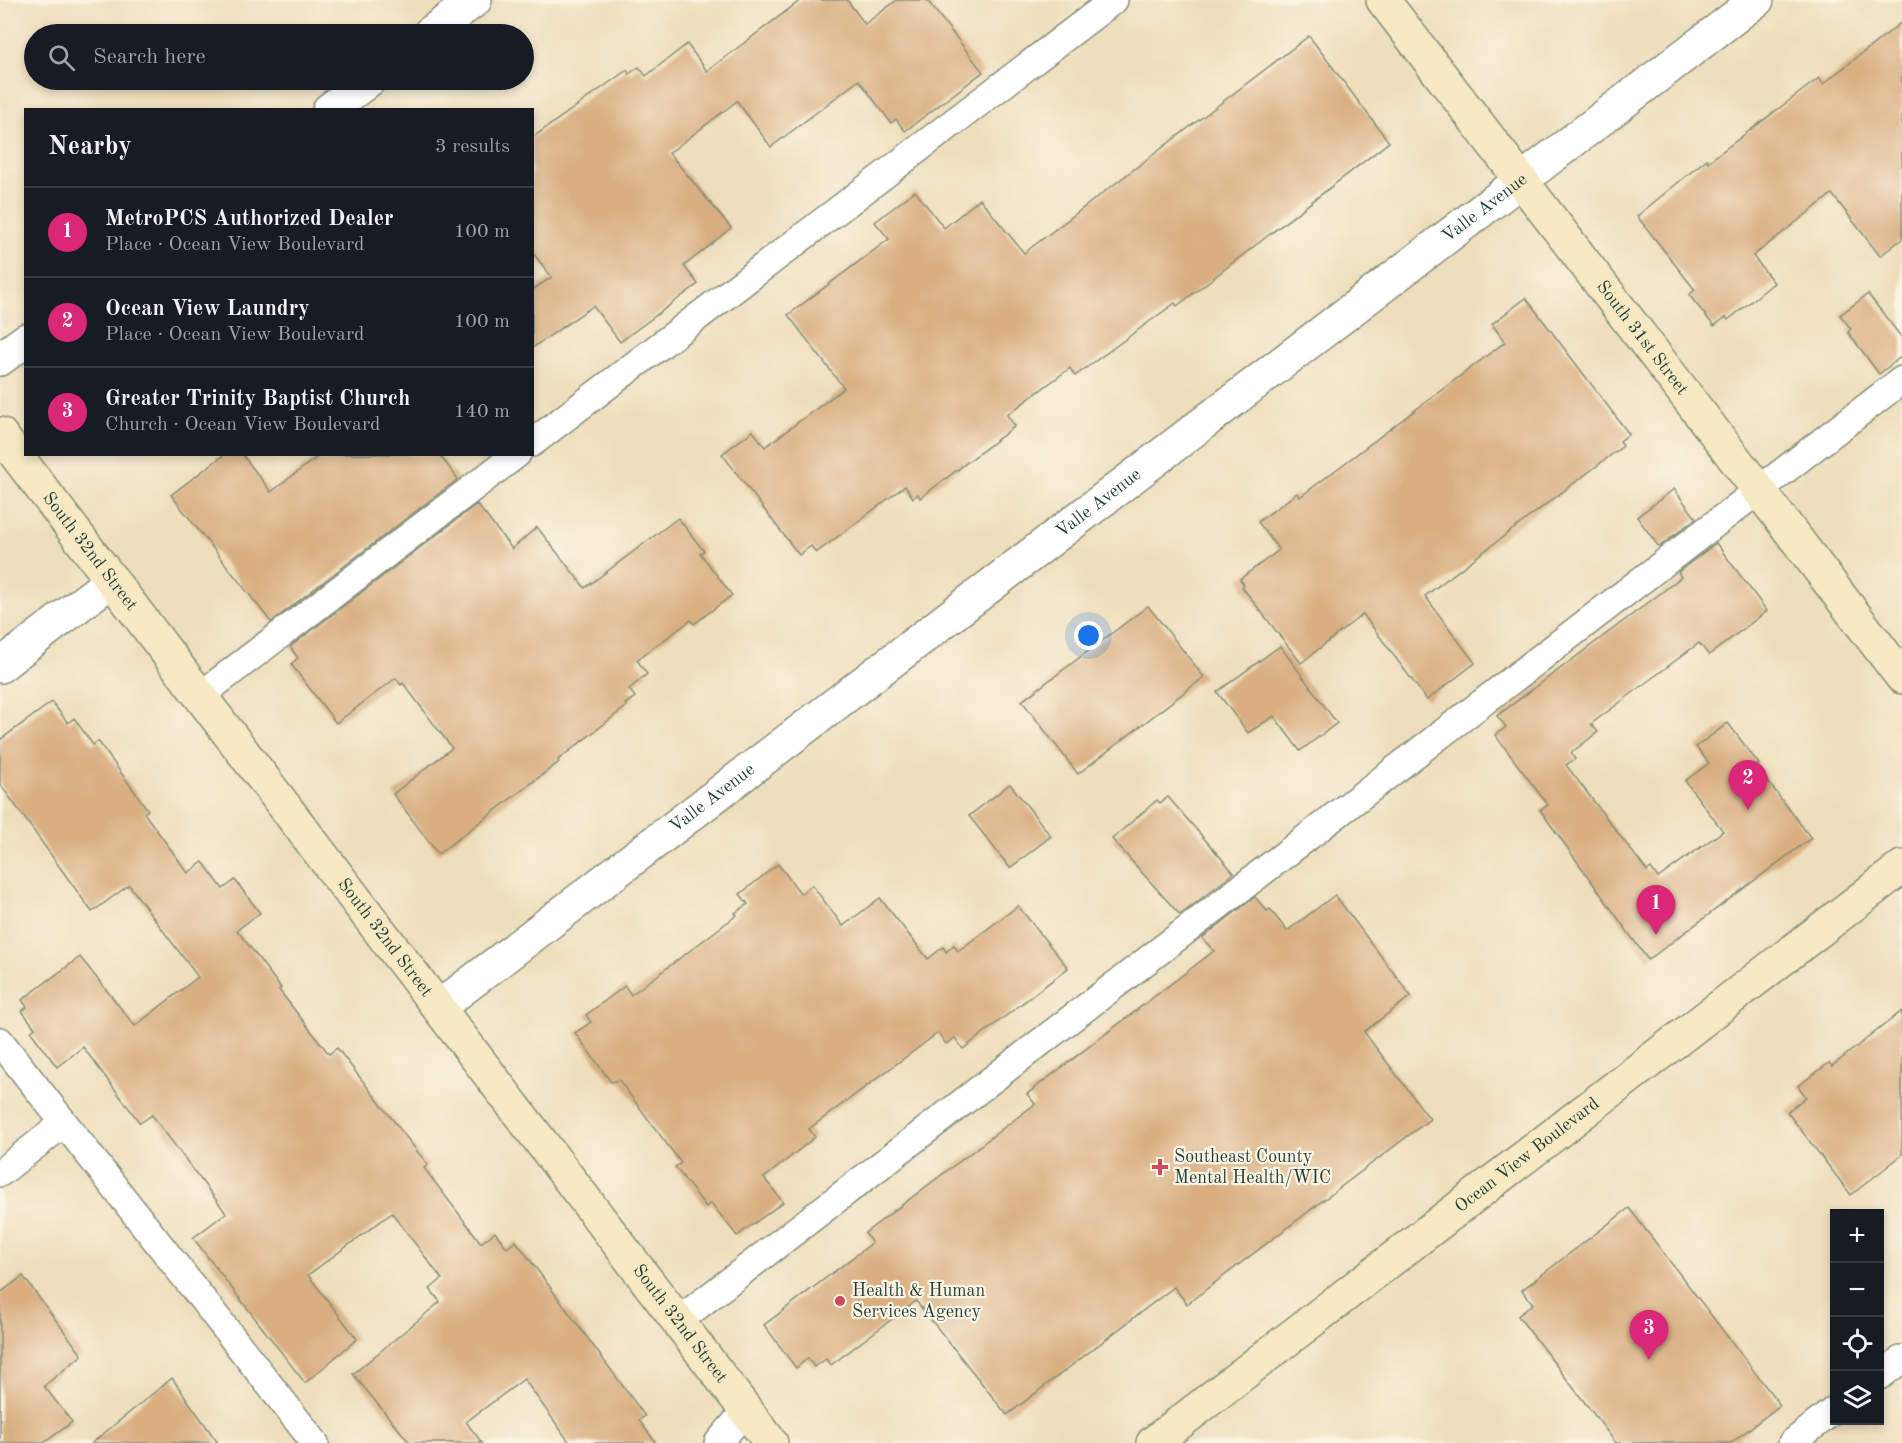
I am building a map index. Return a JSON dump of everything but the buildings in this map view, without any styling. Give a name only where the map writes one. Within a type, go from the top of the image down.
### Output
[{"type":"main road","name":"South 31st Street","points":[[1383,0],[1902,677]]},
{"type":"main road","name":"South 32nd Street","points":[[0,434],[771,1443]]},
{"type":"main road","name":"Ocean View Boulevard","points":[[1153,1443],[1902,867]]},
{"type":"street","points":[[443,24],[475,0]]},
{"type":"street","name":"Valle Avenue","points":[[439,1007],[1757,0]]},
{"type":"street","points":[[332,108],[356,90]]},
{"type":"street","points":[[0,359],[24,341]]},
{"type":"street","points":[[0,666],[112,580]]},
{"type":"lane","points":[[534,441],[1114,0]]},
{"type":"lane","points":[[678,1320],[1902,380]]},
{"type":"lane","points":[[201,695],[514,456]]},
{"type":"lane","points":[[0,1041],[315,1443]]},
{"type":"lane","points":[[0,1173],[63,1124]]},
{"type":"lane","points":[[1884,1373],[1902,1359]]},
{"type":"lane","points":[[718,1443],[746,1410]]},
{"type":"lane","points":[[1792,1443],[1830,1413]]},
{"type":"place","name":"Ocean View Laundry","points":[[1748,810]]},
{"type":"place","name":"MetroPCS Authorized Dealer","points":[[1656,935]]},
{"type":"place","name":"Southeast County Mental Health/WIC","points":[[1160,1167]]},
{"type":"place","name":"Health & Human Services Agency","points":[[840,1301]]},
{"type":"place","name":"Greater Trinity Baptist Church","points":[[1649,1360]]}]
